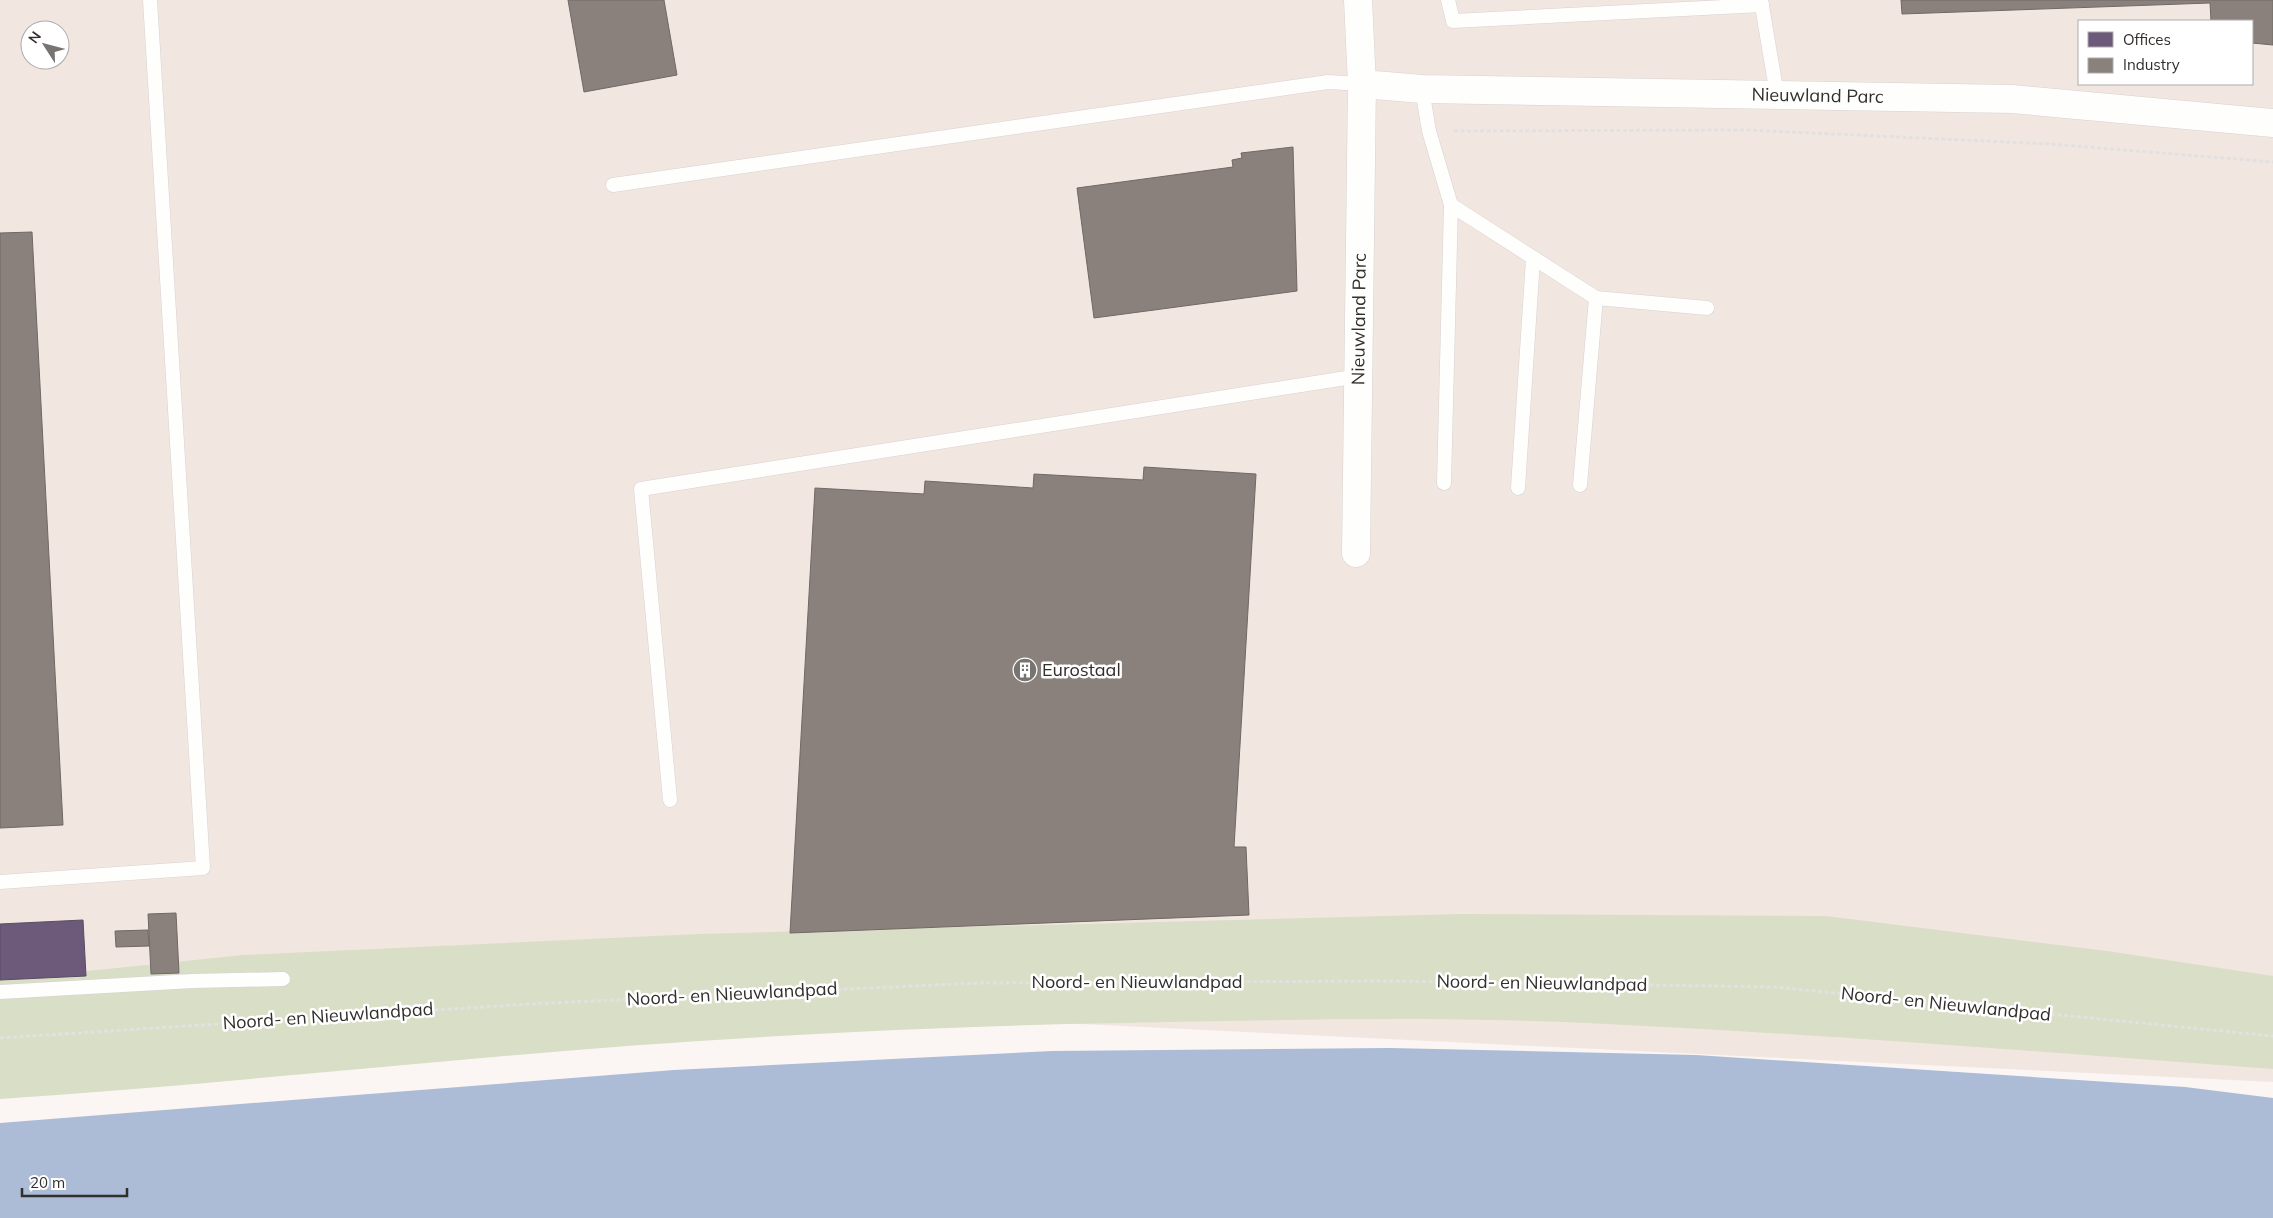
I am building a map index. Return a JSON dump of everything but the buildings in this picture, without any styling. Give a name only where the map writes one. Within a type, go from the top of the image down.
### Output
[{"type":"street","name":"Nieuwland Parc","points":[[1356,553],[1360,376],[1362,84],[1358,0]]},
{"type":"street","name":"Nieuwland Parc","points":[[1362,84],[1422,89],[2012,99],[2273,123]]},
{"type":"lane","points":[[0,882],[203,868],[150,0]]},
{"type":"lane","points":[[1448,0],[1452,21],[1761,3],[1778,95]]},
{"type":"lane","points":[[613,185],[1328,82],[1362,84]]},
{"type":"lane","points":[[1422,89],[1429,131],[1451,206],[1444,483]]},
{"type":"lane","points":[[1451,206],[1596,298],[1707,308]]},
{"type":"lane","points":[[1518,488],[1534,258]]},
{"type":"lane","points":[[1580,485],[1596,298]]},
{"type":"lane","points":[[670,800],[641,489],[1360,376]]},
{"type":"lane","points":[[0,992],[193,981],[283,979]]},
{"type":"path","name":"Noord- en Nieuwlandpad","points":[[0,1038],[529,1004],[968,984],[1380,981],[1774,987],[2273,1036]]},
{"type":"shaded area","points":[[0,0],[2273,0],[2273,1082],[1019,1021],[0,1032]]},
{"type":"green space","points":[[1459,914],[1826,916],[2107,951],[2273,976],[2273,1069],[1674,1027],[1529,1021],[1295,1020],[996,1026],[750,1038],[549,1052],[0,1099],[0,980],[243,955],[698,934]]},
{"type":"water","points":[[1390,1048],[1696,1055],[2185,1087],[2273,1098],[2273,1218],[0,1218],[0,1123],[674,1070],[1052,1051]]},
{"type":"place","name":"Eurostaal","points":[[1025,670]]}]
